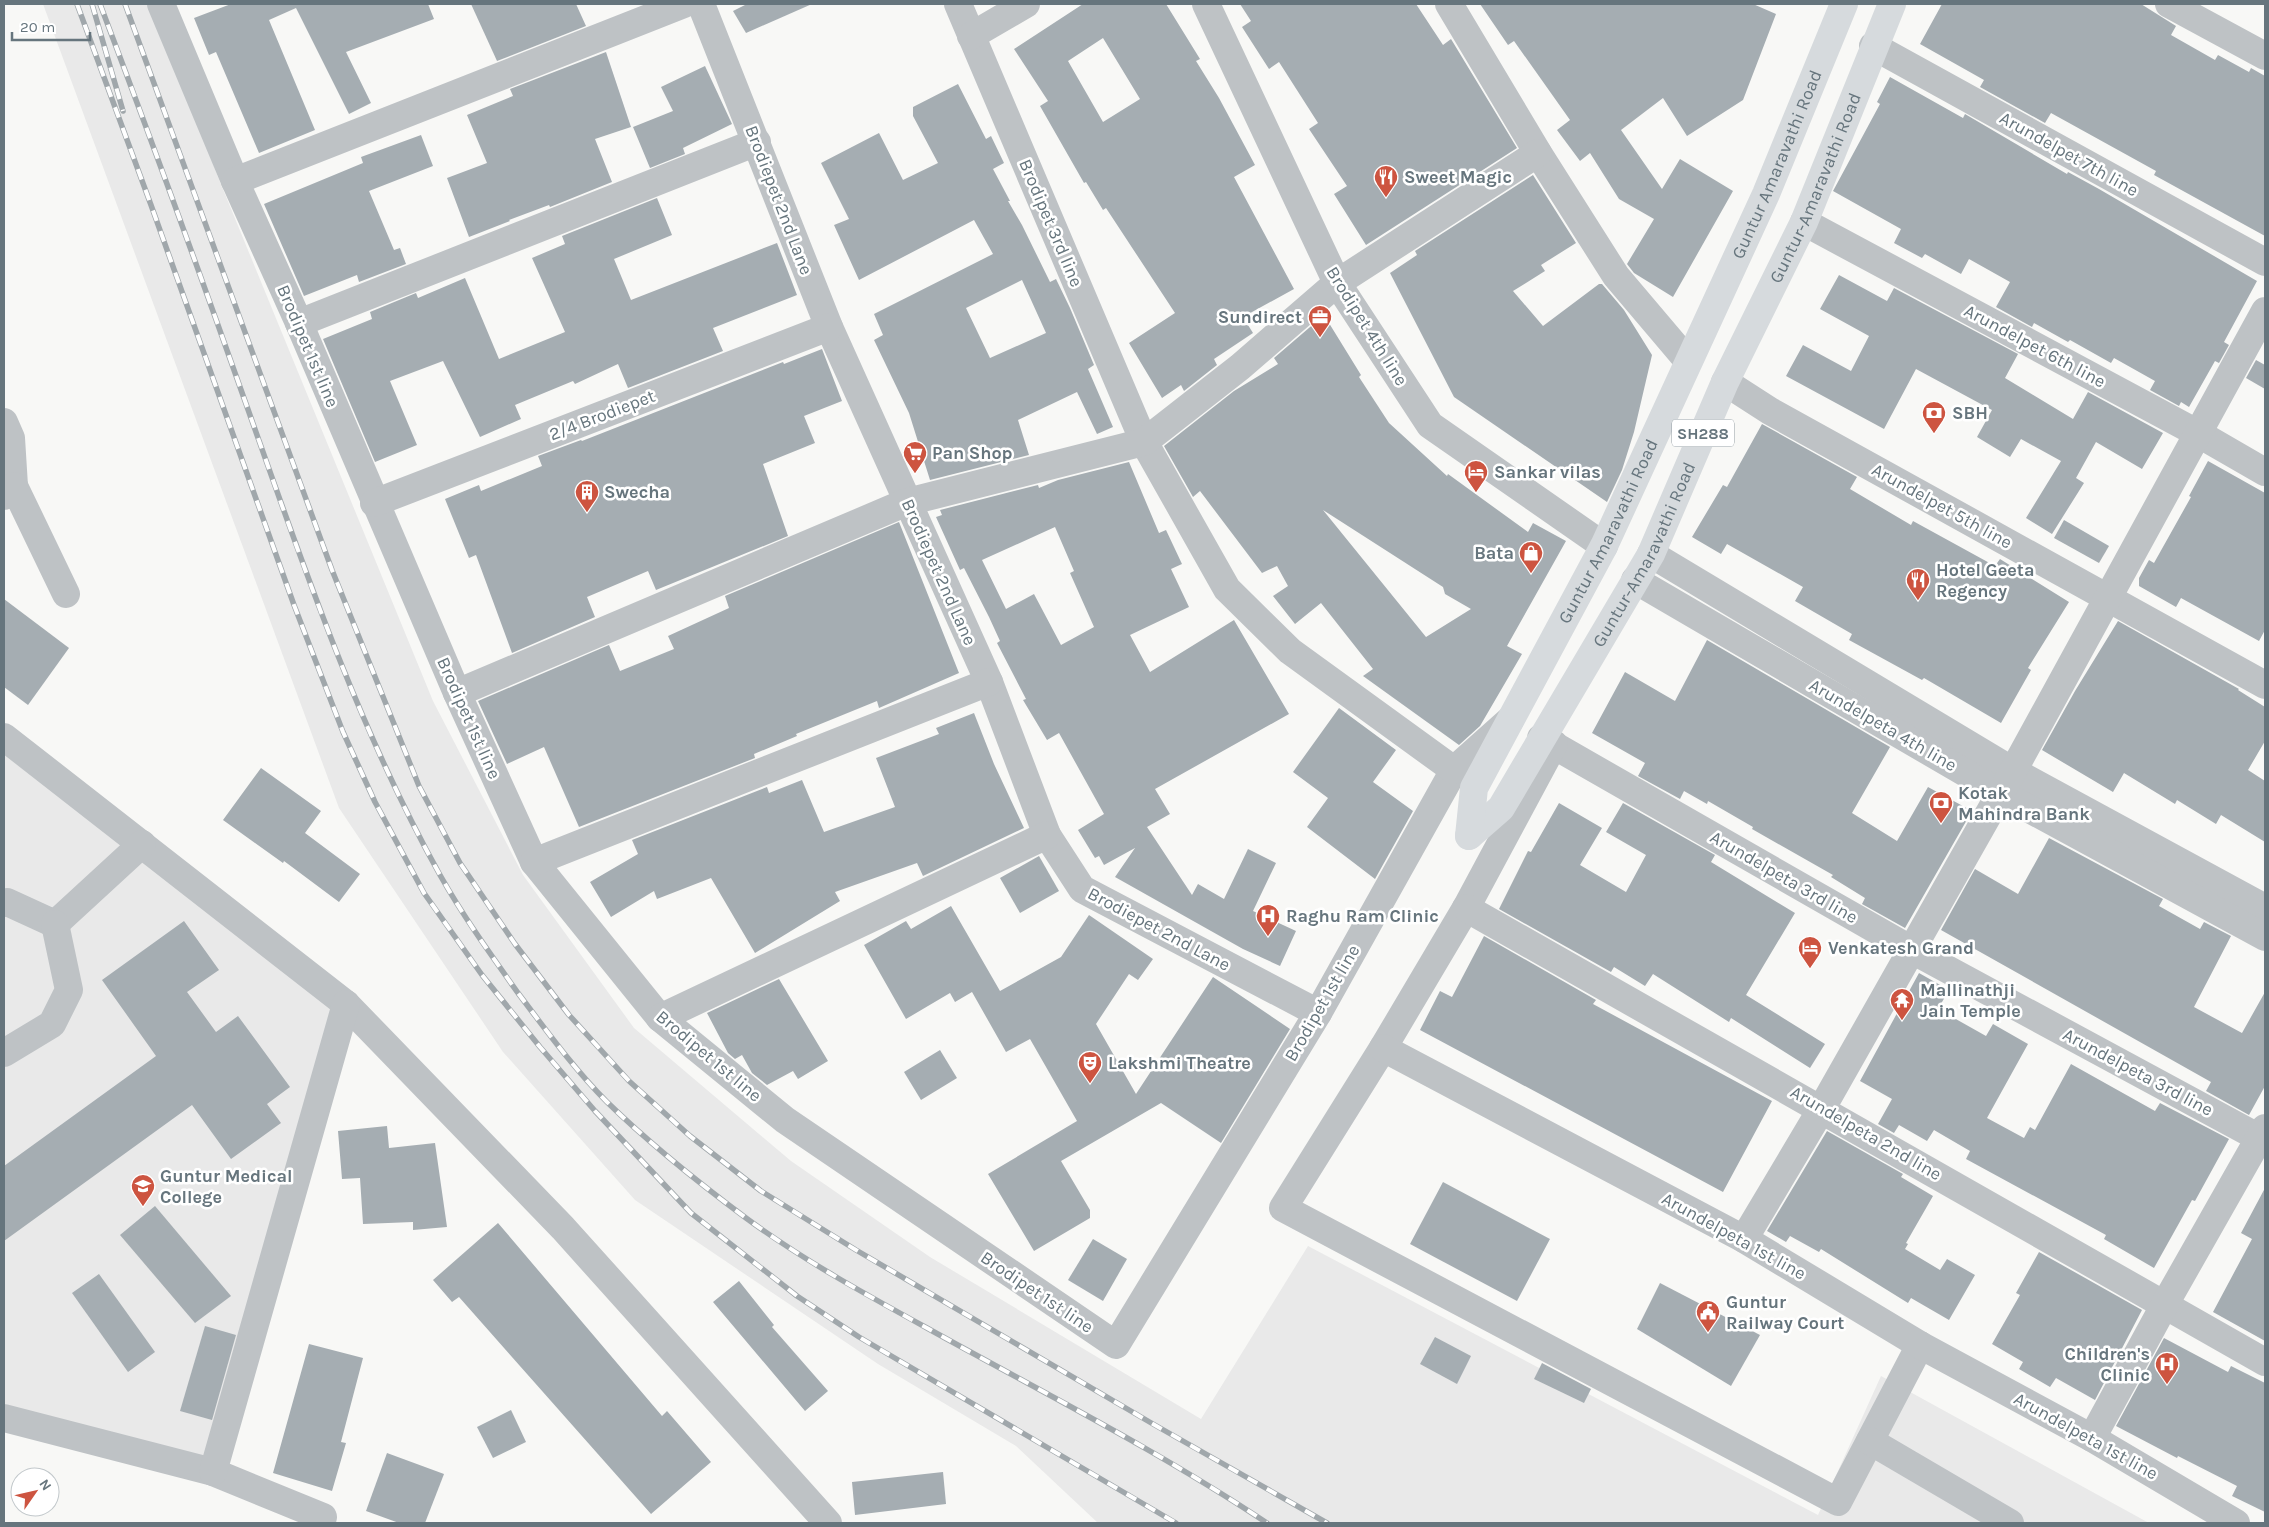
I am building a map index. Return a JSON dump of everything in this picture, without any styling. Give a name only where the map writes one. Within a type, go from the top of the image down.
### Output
[{"type":"main road","name":"Guntur Amaravathi Road","points":[[1469,836],[1474,788],[1604,546],[1766,194],[1844,4]]},
{"type":"main road","name":"Guntur-Amaravathi Road","points":[[1469,836],[1500,808],[1547,741],[1651,554],[1725,382],[1804,222],[1873,46],[1892,4]]},
{"type":"street","name":"Brodipet 1st line","points":[[161,4],[235,181],[299,323],[456,693],[534,862],[660,1018],[785,1120],[1116,1345],[1318,1013],[1454,770],[1513,717]]},
{"type":"street","points":[[235,181],[684,4]]},
{"type":"street","name":"Brodiepet 2nd Lane","points":[[701,4],[829,327],[989,682],[1047,835],[1082,889],[1318,1013]]},
{"type":"street","name":"Brodipet 3rd line","points":[[958,4],[1144,442],[1227,589],[1290,651],[1454,770]]},
{"type":"street","points":[[971,36],[1026,4]]},
{"type":"street","name":"Brodipet 4th line","points":[[1206,4],[1337,283],[1430,425],[1604,546]]},
{"type":"street","points":[[1449,4],[1538,153],[1616,276],[1688,361]]},
{"type":"street","points":[[2170,4],[2265,56]]},
{"type":"street","name":"Arundelpet 7th line","points":[[1873,46],[2265,262]]},
{"type":"street","points":[[299,323],[757,142]]},
{"type":"street","points":[[456,693],[907,502],[1144,442],[1240,367],[1337,283],[1538,153]]},
{"type":"street","name":"Arundelpet 6th line","points":[[1804,222],[2199,434],[2265,472]]},
{"type":"street","points":[[1744,1239],[1822,1108],[1910,949],[2006,782],[2265,311]]},
{"type":"street","name":"2/4 Brodiepet","points":[[374,502],[829,327]]},
{"type":"street","name":"Arundelpet 5th line","points":[[1725,382],[1770,411],[2108,596],[2265,685]]},
{"type":"street","points":[[4,422],[11,438],[9,491],[66,594]]},
{"type":"street","name":"Arundelpeta 4th line","points":[[1651,554],[2006,782],[2265,937]]},
{"type":"street","name":"Arundelpeta 4th line","points":[[1635,580],[2006,782],[2265,908]]},
{"type":"street","points":[[534,862],[989,682]]},
{"type":"street","points":[[4,737],[346,1004],[563,1228],[828,1523]]},
{"type":"street","points":[[1547,741],[1466,908],[1383,1048],[1283,1208],[1838,1502],[1920,1345]]},
{"type":"street","name":"Arundelpeta 3rd line","points":[[1547,741],[1910,949],[2264,1135]]},
{"type":"street","points":[[660,1018],[1047,835]]},
{"type":"street","points":[[55,924],[142,844]]},
{"type":"street","points":[[4,904],[7,902],[55,924]]},
{"type":"street","name":"Arundelpeta 2nd line","points":[[1466,908],[1822,1108],[2265,1362]]},
{"type":"street","points":[[4,1053],[52,1024],[69,990],[55,924]]},
{"type":"street","points":[[213,1472],[346,1004]]},
{"type":"street","name":"Arundelpeta 1st line","points":[[1383,1048],[1744,1239],[1920,1345],[2092,1438],[2236,1523]]},
{"type":"street","points":[[2092,1438],[2165,1304],[2264,1135]]},
{"type":"street","points":[[4,1418],[213,1472],[323,1517],[321,1523]]},
{"type":"street","points":[[1870,1440],[2010,1523]]},
{"type":"shaded area","points":[[43,4],[152,4],[218,177],[433,701],[523,875],[634,1028],[791,1161],[930,1257],[1201,1419],[1308,1246],[1818,1515],[1881,1376],[2149,1523],[1098,1523],[1016,1446],[878,1364],[635,1200],[503,1052],[339,808]]},
{"type":"shaded area","name":"Guntur Medical College","points":[[4,755],[341,1004],[208,1466],[4,1409]]},
{"type":"building","points":[[231,4],[428,4],[434,19],[346,52],[371,103],[349,114],[296,8],[269,20],[315,130],[259,153],[216,52],[209,55],[194,18]]},
{"type":"building","points":[[471,4],[576,4],[586,26],[497,61]]},
{"type":"building","points":[[747,4],[812,4],[746,33],[733,11]]},
{"type":"building","points":[[1083,4],[1166,4],[1200,59],[1196,61],[1219,98],[1255,165],[1234,177],[1294,289],[1243,317],[1253,333],[1214,359],[1217,365],[1184,391],[1181,385],[1162,398],[1129,343],[1175,313],[1106,208],[1103,210],[1086,182],[1084,183],[1040,106],[1048,101],[1014,49]],"holes":[[[1103,38],[1140,99],[1103,122],[1068,61]]]},
{"type":"building","points":[[1240,4],[1416,4],[1443,45],[1451,39],[1517,148],[1366,245],[1334,194],[1347,186],[1309,129],[1318,123],[1279,62],[1269,69],[1242,27],[1251,21]]},
{"type":"building","points":[[1480,4],[1753,4],[1776,14],[1743,100],[1687,136],[1663,98],[1621,130],[1662,189],[1680,159],[1733,191],[1673,297],[1634,273],[1627,264],[1654,219],[1619,199],[1590,153],[1580,161],[1557,130],[1570,120],[1514,41],[1508,45]]},
{"type":"building","points":[[1942,4],[2141,4],[2176,26],[2171,35],[2215,60],[2218,55],[2249,72],[2251,68],[2265,76],[2265,236],[2154,175],[2156,171],[2051,113],[2045,123],[1980,87],[1984,80],[1920,44]]},
{"type":"building","points":[[606,52],[631,127],[595,139],[612,182],[550,207],[549,205],[509,220],[469,237],[447,178],[487,163],[467,115],[513,96],[510,89]]},
{"type":"building","points":[[705,66],[732,124],[683,148],[685,154],[650,168],[633,127],[673,111],[661,87]]},
{"type":"building","points":[[1890,77],[1963,118],[1965,114],[2257,281],[2224,342],[2229,345],[2219,363],[2215,361],[2189,407],[2181,402],[2179,406],[2150,390],[2155,381],[2114,358],[2111,363],[2070,340],[2068,342],[2034,323],[2032,327],[1996,307],[2010,282],[1969,259],[1961,274],[1925,254],[1922,258],[1894,243],[1901,229],[1833,191],[1880,104],[1877,102]]},
{"type":"building","points":[[958,84],[986,139],[991,136],[1004,163],[993,169],[1050,282],[1056,279],[1070,308],[1094,365],[1088,369],[1113,427],[1097,434],[1077,392],[1018,420],[1029,455],[930,480],[909,413],[874,340],[883,335],[874,314],[993,254],[974,220],[859,280],[834,225],[849,219],[821,163],[879,133],[903,180],[938,163],[913,116],[913,107]],"holes":[[[1022,280],[1046,333],[990,358],[966,308]]]},
{"type":"building","points":[[421,135],[433,166],[369,191],[394,250],[400,248],[406,264],[359,282],[357,275],[304,296],[264,204],[363,163],[361,157]]},
{"type":"building","points":[[1533,175],[1576,243],[1541,265],[1545,271],[1513,291],[1543,326],[1599,284],[1602,284],[1624,310],[1652,355],[1634,432],[1622,470],[1607,502],[1454,397],[1390,273],[1417,255],[1415,251]]},
{"type":"building","points":[[657,198],[672,235],[614,259],[631,300],[777,243],[797,295],[713,328],[723,351],[628,388],[618,364],[575,384],[573,381],[515,405],[521,419],[480,437],[443,361],[390,381],[417,445],[375,462],[323,339],[372,319],[370,312],[416,293],[418,298],[465,278],[499,359],[565,332],[532,258],[565,244],[562,236]]},
{"type":"building","points":[[1839,275],[1887,301],[1894,288],[2018,354],[2005,378],[2073,419],[2088,392],[2163,433],[2142,469],[2096,442],[2076,478],[2084,483],[2052,534],[2026,518],[2061,461],[2021,439],[2010,457],[1977,437],[1992,410],[1916,369],[1884,429],[1786,376],[1803,345],[1851,371],[1869,336],[1820,309]]},
{"type":"building","points":[[1324,315],[1361,375],[1359,377],[1389,423],[1447,476],[1448,474],[1528,532],[1533,523],[1566,541],[1507,646],[1522,654],[1480,726],[1459,745],[1363,676],[1373,669],[1321,603],[1295,624],[1273,596],[1288,586],[1277,566],[1262,573],[1200,491],[1193,497],[1164,446],[1234,391],[1278,364],[1274,358]],"holes":[[[1323,510],[1443,587],[1445,594],[1471,609],[1426,637]]]},
{"type":"building","points":[[822,349],[842,401],[804,416],[815,443],[763,464],[788,536],[656,590],[648,571],[587,597],[595,617],[512,653],[476,555],[469,558],[445,499],[479,485],[481,491],[542,466],[538,456],[582,441],[783,362],[784,364]]},
{"type":"building","points":[[2256,360],[2265,365],[2265,389],[2246,378]]},
{"type":"building","points":[[1762,424],[1857,477],[1850,489],[1911,525],[1913,521],[1995,566],[2000,559],[2069,602],[2028,668],[2031,670],[2001,723],[1924,678],[1922,680],[1849,640],[1852,634],[1795,601],[1803,587],[1727,544],[1721,554],[1692,537],[1723,485],[1727,487]]},
{"type":"building","points":[[2208,461],[2265,493],[2265,630],[2259,641],[2181,598],[2176,607],[2139,586],[2139,578],[2149,560],[2154,563],[2191,497],[2189,496]]},
{"type":"building","points":[[1129,462],[1159,533],[1166,530],[1182,564],[1171,569],[1189,607],[1130,635],[1150,672],[1234,620],[1289,714],[1155,789],[1170,814],[1147,827],[1192,895],[1198,884],[1224,899],[1248,849],[1276,863],[1253,911],[1296,931],[1280,966],[1243,949],[1115,877],[1135,848],[1104,865],[1099,856],[1095,858],[1078,830],[1104,814],[1059,733],[1047,740],[1023,700],[1026,699],[997,643],[1000,641],[989,617],[964,568],[960,570],[936,517],[942,515],[940,510],[1038,485],[1039,488],[1058,480]],"holes":[[[1055,527],[1074,571],[1070,573],[1094,627],[1061,645],[1034,594],[1006,609],[982,560]]]},
{"type":"building","points":[[2064,520],[2109,546],[2099,563],[2054,538]]},
{"type":"building","points":[[899,522],[959,673],[879,708],[877,701],[796,734],[797,736],[754,754],[755,758],[579,827],[544,747],[507,764],[478,701],[609,645],[620,671],[674,649],[668,636],[729,608],[725,596]]},
{"type":"building","points":[[4,599],[69,648],[28,705],[4,687]]},
{"type":"building","points":[[2118,621],[2239,689],[2265,707],[2265,741],[2248,770],[2265,781],[2265,842],[2221,815],[2216,824],[2177,800],[2175,804],[2124,773],[2113,792],[2042,750],[2075,691]]},
{"type":"building","points":[[1707,640],[1890,747],[1852,813],[1897,841],[1928,787],[1972,811],[1905,928],[1862,904],[1865,898],[1831,877],[1833,875],[1752,829],[1753,827],[1708,801],[1707,804],[1684,791],[1680,799],[1638,776],[1645,763],[1592,733],[1625,672],[1675,701]]},
{"type":"building","points":[[1339,708],[1396,750],[1373,782],[1413,811],[1375,879],[1307,827],[1328,798],[1293,772]]},
{"type":"building","points":[[974,713],[994,764],[1024,828],[923,876],[917,863],[835,892],[840,901],[755,953],[711,878],[657,899],[654,891],[611,917],[590,882],[638,854],[632,840],[767,787],[769,793],[802,780],[824,832],[895,807],[876,758],[939,734],[936,728]]},
{"type":"building","points":[[261,768],[321,811],[305,833],[360,874],[339,902],[284,861],[283,863],[223,820]]},
{"type":"building","points":[[1559,803],[1602,828],[1580,865],[1626,892],[1646,855],[1606,832],[1623,803],[1715,855],[1711,862],[1795,913],[1746,995],[1825,1044],[1810,1068],[1731,1018],[1729,1022],[1653,974],[1645,986],[1614,967],[1611,972],[1499,909],[1528,851],[1531,852]]},
{"type":"building","points":[[2049,838],[2163,899],[2159,906],[2200,929],[2204,922],[2231,936],[2194,1007],[2242,1033],[2265,992],[2265,1086],[2249,1115],[2206,1091],[2211,1082],[1941,930],[1975,869],[2018,894]]},
{"type":"building","points":[[1039,856],[1059,891],[1020,913],[1000,878]]},
{"type":"building","points":[[951,906],[1000,991],[1061,957],[1089,915],[1153,959],[1138,980],[1129,974],[1096,1024],[1136,1094],[1213,977],[1290,1029],[1221,1143],[1161,1103],[1061,1161],[1090,1210],[1090,1218],[1034,1251],[988,1174],[1077,1121],[1030,1039],[1006,1052],[972,992],[955,1002],[950,993],[906,1019],[864,945],[906,921],[911,929]]},
{"type":"building","points":[[184,921],[219,970],[187,992],[216,1032],[238,1016],[290,1087],[267,1104],[281,1123],[231,1159],[192,1105],[4,1241],[4,1166],[156,1056],[102,980]]},
{"type":"building","points":[[1484,936],[1596,1000],[1593,1004],[1772,1101],[1723,1192],[1420,1030],[1440,991],[1452,997]]},
{"type":"building","points":[[1919,973],[1949,990],[1938,1009],[1986,1036],[1993,1024],[2028,1044],[1987,1118],[2024,1138],[2030,1127],[2035,1130],[2071,1064],[2155,1111],[2160,1103],[2229,1139],[2195,1201],[2192,1200],[2154,1268],[2104,1239],[2106,1235],[1966,1159],[1970,1151],[1934,1130],[1927,1141],[1899,1125],[1894,1133],[1878,1124],[1892,1099],[1860,1081]]},
{"type":"building","points":[[779,979],[828,1061],[798,1079],[793,1071],[767,1085],[752,1073],[742,1055],[735,1059],[728,1053],[707,1013]]},
{"type":"building","points":[[940,1050],[957,1078],[921,1100],[904,1072]]},
{"type":"building","points":[[387,1126],[389,1148],[435,1143],[447,1227],[413,1230],[413,1222],[363,1224],[360,1178],[342,1179],[338,1131]]},
{"type":"building","points":[[1827,1131],[1903,1174],[1901,1177],[1933,1196],[1906,1243],[1908,1244],[1905,1249],[1940,1270],[1947,1259],[1975,1275],[1949,1320],[1911,1298],[1908,1303],[1821,1249],[1819,1252],[1790,1236],[1786,1242],[1767,1231]]},
{"type":"building","points":[[1443,1182],[1550,1239],[1517,1301],[1410,1244]]},
{"type":"building","points":[[2265,1188],[2265,1341],[2213,1312],[2252,1239],[2241,1233]]},
{"type":"building","points":[[155,1206],[231,1296],[195,1323],[120,1235]]},
{"type":"building","points":[[498,1223],[662,1416],[667,1411],[711,1462],[651,1514],[459,1297],[452,1302],[433,1280]]},
{"type":"building","points":[[1093,1239],[1127,1259],[1103,1301],[1068,1280]]},
{"type":"building","points":[[2039,1252],[2142,1310],[2095,1400],[2056,1378],[2050,1387],[2019,1369],[2023,1362],[1992,1344],[2020,1295],[2016,1293]]},
{"type":"building","points":[[99,1274],[155,1352],[128,1372],[72,1293]]},
{"type":"building","points":[[739,1281],[774,1325],[772,1327],[828,1391],[805,1411],[713,1302]]},
{"type":"building","points":[[1660,1283],[1760,1335],[1731,1386],[1637,1329]]},
{"type":"building","points":[[205,1326],[236,1335],[212,1420],[180,1411]]},
{"type":"building","points":[[1435,1337],[1471,1356],[1457,1384],[1420,1364]]},
{"type":"building","points":[[2164,1338],[2228,1372],[2231,1366],[2265,1383],[2265,1512],[2232,1496],[2237,1486],[2178,1456],[2177,1458],[2116,1426]]},
{"type":"building","points":[[309,1344],[363,1358],[341,1442],[346,1443],[332,1491],[273,1473]]},
{"type":"building","points":[[1542,1363],[1591,1389],[1584,1403],[1534,1379]]},
{"type":"building","points":[[511,1410],[526,1442],[493,1458],[477,1427]]},
{"type":"building","points":[[387,1453],[444,1474],[425,1523],[399,1523],[366,1511]]},
{"type":"building","points":[[943,1472],[946,1504],[855,1515],[852,1482]]},
{"type":"railway","points":[[77,4],[294,605],[343,732],[375,802],[424,893],[482,975],[595,1111],[691,1213],[797,1296],[859,1337],[1176,1523]]},
{"type":"railway","points":[[92,4],[123,111]]},
{"type":"railway","points":[[100,4],[192,252],[310,582],[357,702],[410,818],[440,875],[488,950],[550,1035],[583,1076],[623,1117],[692,1177],[768,1233],[858,1289],[1142,1446],[1267,1523]]},
{"type":"railway","points":[[125,4],[332,570],[419,786],[460,863],[515,944],[569,1015],[629,1081],[690,1136],[761,1191],[856,1250],[1153,1424],[1327,1523]]},
{"type":"place","name":"Sweet Magic","points":[[1386,198]]},
{"type":"place","name":"Sundirect","points":[[1320,338]]},
{"type":"place","name":"SBH","points":[[1934,434]]},
{"type":"place","name":"Pan Shop","points":[[915,474]]},
{"type":"place","name":"Sankar vilas","points":[[1476,493]]},
{"type":"place","name":"Swecha","points":[[587,513]]},
{"type":"place","name":"Bata","points":[[1531,574]]},
{"type":"place","name":"Hotel Geeta Regency","points":[[1918,601]]},
{"type":"place","name":"Kotak Mahindra Bank","points":[[1941,824]]},
{"type":"place","name":"Raghu Ram Clinic","points":[[1268,937]]},
{"type":"place","name":"Venkatesh Grand","points":[[1810,969]]},
{"type":"place","name":"Mallinathji Jain Temple","points":[[1902,1021]]},
{"type":"place","name":"Lakshmi Theatre","points":[[1090,1084]]},
{"type":"place","name":"Guntur Medical College","points":[[143,1207]]},
{"type":"place","name":"Guntur Railway Court","points":[[1708,1333]]},
{"type":"place","name":"Children's Clinic","points":[[2167,1385]]}]
